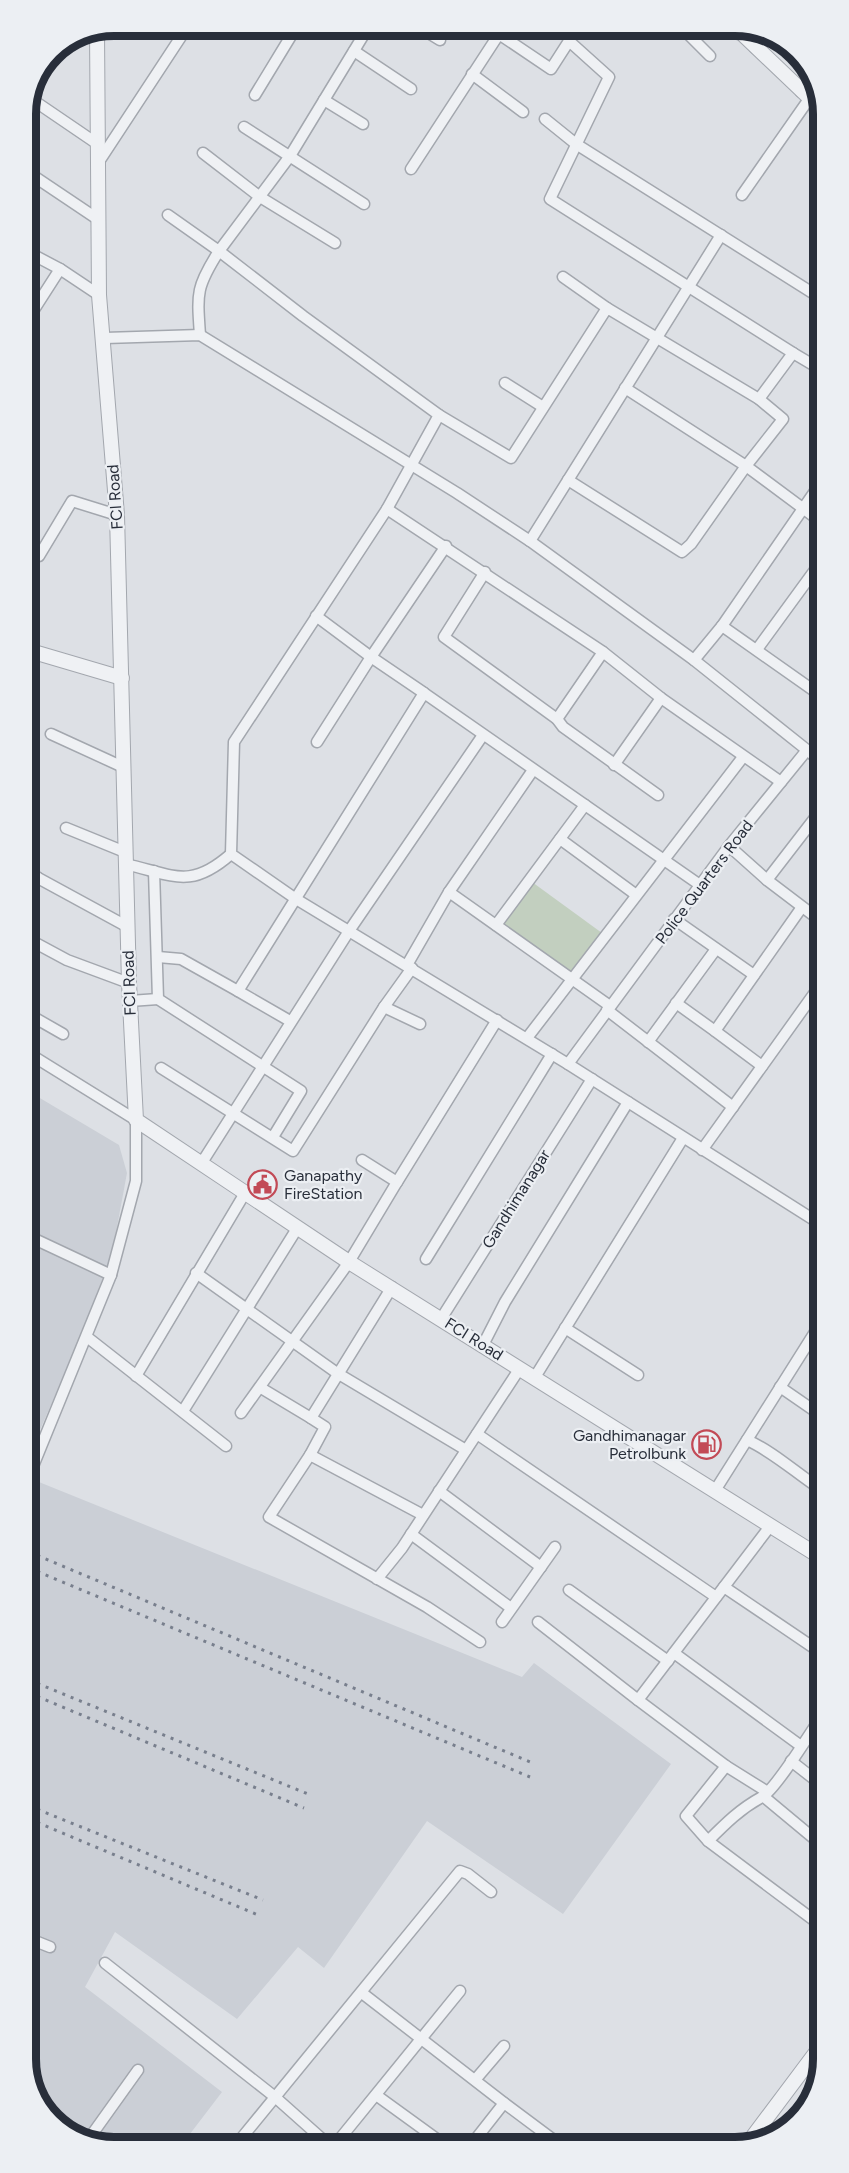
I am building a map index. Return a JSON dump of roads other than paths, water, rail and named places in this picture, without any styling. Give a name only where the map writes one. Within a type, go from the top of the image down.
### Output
[{"type":"street","points":[[100,160],[181,36]]},
{"type":"street","points":[[255,95],[291,36]]},
{"type":"street","points":[[200,335],[197,295],[205,273],[290,156],[363,36]]},
{"type":"street","points":[[433,36],[440,40]]},
{"type":"street","points":[[411,169],[498,36]]},
{"type":"street","points":[[502,36],[551,69],[572,36]]},
{"type":"street","points":[[690,36],[710,56]]},
{"type":"street","points":[[742,195],[810,99],[744,36]]},
{"type":"street","name":"FCI Road","points":[[97,38],[100,160],[99,296],[105,338],[109,428],[117,515],[125,858],[136,1120],[349,1263],[392,1287],[813,1552]]},
{"type":"street","points":[[755,48],[759,40]]},
{"type":"street","points":[[569,41],[609,77],[550,199],[813,365]]},
{"type":"street","points":[[354,51],[411,89]]},
{"type":"street","points":[[472,74],[523,112]]},
{"type":"street","points":[[324,100],[363,124]]},
{"type":"street","points":[[37,103],[99,145]]},
{"type":"street","points":[[545,119],[576,144],[813,293]]},
{"type":"street","points":[[244,128],[364,204]]},
{"type":"street","points":[[203,153],[260,197],[335,243]]},
{"type":"street","points":[[36,178],[99,220]]},
{"type":"street","points":[[168,215],[439,416],[511,458],[608,308]]},
{"type":"street","points":[[530,542],[721,236]]},
{"type":"street","points":[[36,256],[60,269],[99,296]]},
{"type":"street","points":[[36,306],[60,269]]},
{"type":"street","points":[[563,277],[608,308],[759,399],[783,419],[746,465],[691,544],[682,552],[568,480]]},
{"type":"street","points":[[105,338],[200,335],[411,463],[530,542],[694,660],[813,755]]},
{"type":"street","points":[[759,399],[793,353]]},
{"type":"street","points":[[505,383],[543,407]]},
{"type":"street","points":[[625,388],[746,465],[813,516]]},
{"type":"street","points":[[66,828],[154,871],[189,878],[211,872],[231,854],[234,742],[387,509],[439,416]]},
{"type":"street","points":[[694,660],[722,626],[813,493]]},
{"type":"street","points":[[36,555],[39,556],[72,501],[117,515]]},
{"type":"street","points":[[387,509],[603,652],[661,698],[781,782]]},
{"type":"street","points":[[317,742],[446,546]]},
{"type":"street","points":[[485,572],[444,637],[557,718],[563,727],[614,765],[658,795]]},
{"type":"street","points":[[758,648],[813,576]]},
{"type":"street","points":[[316,616],[371,657],[700,885]]},
{"type":"street","points":[[722,626],[758,648],[813,690]]},
{"type":"street","points":[[557,718],[603,652]]},
{"type":"street","points":[[36,653],[122,678]]},
{"type":"street","points":[[238,991],[424,693]]},
{"type":"street","points":[[614,765],[661,698]]},
{"type":"street","points":[[51,734],[123,767]]},
{"type":"street","points":[[201,1164],[349,931],[483,735]]},
{"type":"street","name":"Police Quarters Road","points":[[568,1064],[729,846],[807,750]]},
{"type":"street","points":[[527,1038],[635,894],[743,757]]},
{"type":"street","points":[[161,1068],[293,1150],[410,967],[449,892],[533,770]]},
{"type":"street","points":[[496,925],[585,806]]},
{"type":"street","points":[[767,880],[813,820]]},
{"type":"street","points":[[560,839],[635,894]]},
{"type":"street","points":[[729,846],[767,880],[813,915]]},
{"type":"street","points":[[231,854],[296,899],[527,1038],[813,1219]]},
{"type":"street","points":[[154,871],[158,999]]},
{"type":"street","points":[[36,876],[128,927]]},
{"type":"street","points":[[449,892],[571,978],[648,1042],[733,1107]]},
{"type":"street","points":[[715,1031],[802,907]]},
{"type":"street","points":[[674,920],[754,975]]},
{"type":"street","points":[[36,944],[67,960],[129,983]]},
{"type":"street","points":[[648,1042],[716,948]]},
{"type":"street","points":[[158,957],[181,959],[290,1021]]},
{"type":"street","points":[[702,1150],[813,995]]},
{"type":"street","points":[[130,1000],[158,999],[261,1068],[301,1091],[273,1137]]},
{"type":"street","points":[[676,1003],[762,1066]]},
{"type":"street","points":[[384,1007],[420,1024]]},
{"type":"street","points":[[36,1019],[63,1034]]},
{"type":"street","points":[[241,1413],[349,1263],[497,1020]]},
{"type":"street","points":[[426,1259],[552,1054]]},
{"type":"street","points":[[36,1058],[136,1120],[136,1181],[111,1275],[36,1459]]},
{"type":"street","name":"Gandhimanagar","points":[[441,1318],[592,1079]]},
{"type":"street","points":[[483,1345],[505,1302],[627,1102]]},
{"type":"street","points":[[535,1377],[683,1138]]},
{"type":"street","points":[[362,1160],[397,1182]]},
{"type":"street","points":[[136,1376],[245,1194]]},
{"type":"street","points":[[183,1411],[298,1227]]},
{"type":"street","points":[[36,1240],[111,1275]]},
{"type":"street","points":[[196,1273],[336,1373],[466,1450]]},
{"type":"street","points":[[311,1418],[336,1373],[392,1287]]},
{"type":"street","points":[[566,1328],[638,1375]]},
{"type":"street","points":[[716,1490],[813,1335]]},
{"type":"street","points":[[87,1337],[226,1446]]},
{"type":"street","points":[[377,1578],[411,1534],[520,1368]]},
{"type":"street","points":[[780,1387],[813,1410]]},
{"type":"street","points":[[261,1388],[325,1427],[310,1455],[269,1517],[377,1578],[480,1642]]},
{"type":"street","points":[[477,1434],[716,1597]]},
{"type":"street","points":[[747,1440],[762,1447],[813,1484]]},
{"type":"street","points":[[310,1455],[423,1515]]},
{"type":"street","points":[[439,1491],[541,1567]]},
{"type":"street","points":[[638,1700],[771,1525]]},
{"type":"street","points":[[411,1534],[511,1608]]},
{"type":"street","points":[[502,1622],[555,1547]]},
{"type":"street","points":[[724,1587],[813,1647]]},
{"type":"street","points":[[569,1590],[801,1746]]},
{"type":"street","points":[[538,1623],[764,1794],[813,1837]]},
{"type":"street","points":[[708,1841],[754,1798],[764,1794],[791,1761],[813,1728]]},
{"type":"street","points":[[791,1761],[813,1775]]},
{"type":"street","points":[[726,1766],[686,1816],[708,1841],[813,1920]]},
{"type":"street","points":[[242,2137],[460,1871],[468,1874],[491,1892]]},
{"type":"street","points":[[36,1941],[50,1947]]},
{"type":"street","points":[[105,1963],[275,2097],[322,2137]]},
{"type":"street","points":[[340,2137],[460,1991]]},
{"type":"street","points":[[362,1993],[550,2137]]},
{"type":"street","points":[[475,2080],[504,2046]]},
{"type":"street","points":[[755,2134],[813,2057]]},
{"type":"street","points":[[92,2134],[138,2070]]},
{"type":"street","points":[[376,2095],[434,2137]]},
{"type":"street","points":[[477,2137],[504,2103]]},
{"type":"railway","points":[[36,1555],[535,1764]]},
{"type":"railway","points":[[36,1571],[530,1777]]},
{"type":"railway","points":[[36,1683],[308,1794]]},
{"type":"railway","points":[[36,1696],[304,1808]]},
{"type":"railway","points":[[36,1809],[263,1900]]},
{"type":"railway","points":[[36,1822],[258,1915]]},
{"type":"place","name":"Ganapathy FireStation","points":[[263,1184]]},
{"type":"place","name":"Gandhimanagar Petrolbunk","points":[[707,1444]]}]
